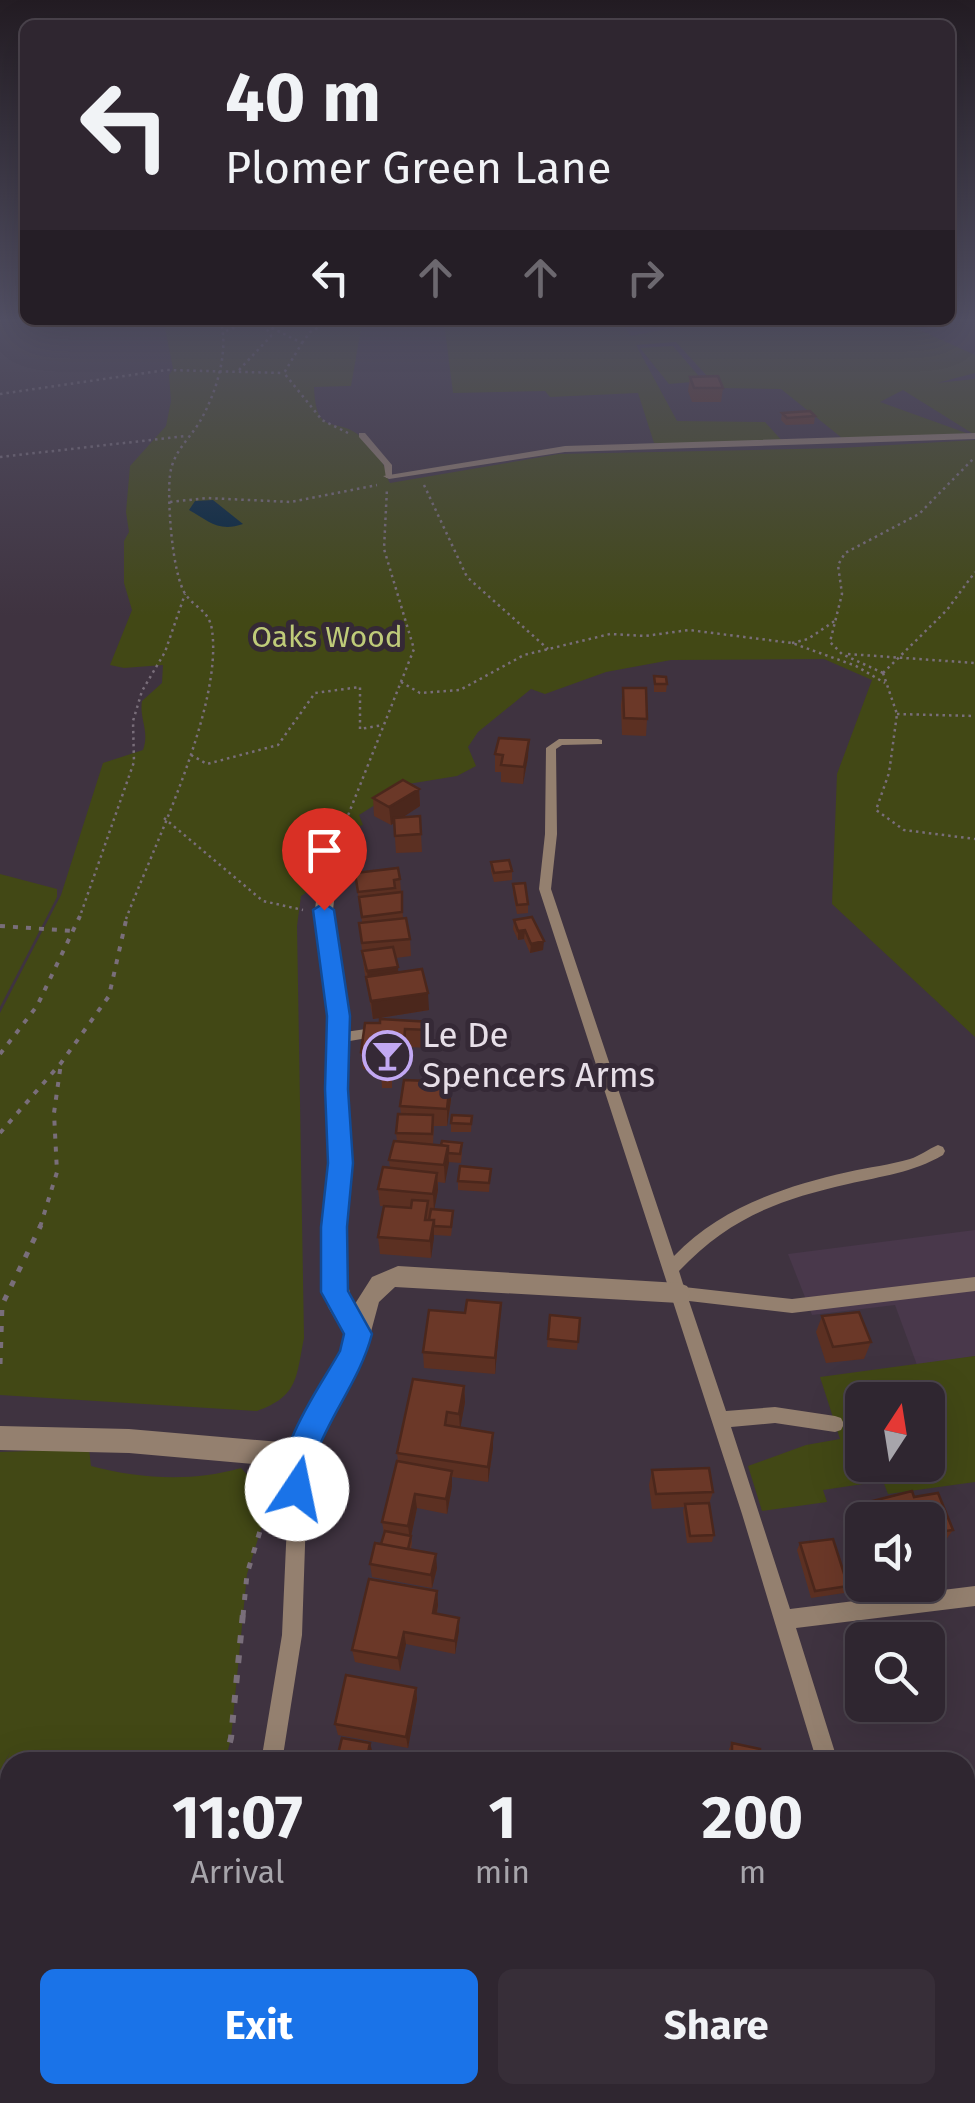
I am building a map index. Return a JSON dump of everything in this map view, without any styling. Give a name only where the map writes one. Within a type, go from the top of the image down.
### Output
[{"type":"street","points":[[388,479],[565,449],[975,436]]},
{"type":"street","points":[[325,901],[338,1038],[340,1163],[333,1272],[340,1307],[358,1334]]},
{"type":"street","points":[[0,1438],[129,1441],[299,1456],[353,1354],[368,1296],[386,1279],[398,1276],[679,1293]]},
{"type":"lane","points":[[362,435],[388,465],[388,479]]},
{"type":"lane","points":[[598,742],[559,742],[551,748],[545,889],[825,1752]]},
{"type":"lane","points":[[338,1038],[389,1030]]},
{"type":"lane","points":[[671,1268],[698,1237],[724,1218],[771,1199],[917,1163],[938,1151]]},
{"type":"lane","points":[[679,1293],[792,1306],[975,1284]]},
{"type":"lane","points":[[720,1420],[774,1416],[835,1424]]},
{"type":"lane","points":[[273,1752],[292,1635],[299,1456]]},
{"type":"lane","points":[[784,1620],[975,1596]]},
{"type":"path","points":[[0,1133],[61,1063],[109,996],[126,918],[191,755],[213,660],[212,628],[206,611],[185,594],[176,564],[169,502],[173,457],[200,420]]},
{"type":"path","points":[[318,420],[362,435]]},
{"type":"path","points":[[0,457],[186,436]]},
{"type":"path","points":[[883,673],[842,654],[830,642],[842,594],[838,565],[845,553],[918,514],[975,458]]},
{"type":"path","points":[[403,474],[423,482],[467,577],[548,649]]},
{"type":"path","points":[[164,818],[263,902],[325,901],[334,854],[414,649],[386,558],[381,525],[388,479],[289,502],[261,503],[212,495],[169,502]]},
{"type":"path","points":[[883,673],[947,610],[975,572]]},
{"type":"path","points":[[0,1054],[36,1006],[74,931],[134,762],[133,721],[142,691],[165,652],[185,594]]},
{"type":"path","points":[[792,643],[808,639],[837,620]]},
{"type":"path","points":[[401,682],[420,694],[460,690],[524,655],[610,634],[644,636],[689,630],[792,643],[856,666],[885,683]]},
{"type":"path","points":[[818,652],[975,663]]},
{"type":"path","points":[[883,673],[897,714],[889,773],[876,810],[904,830],[975,839]]},
{"type":"path","points":[[191,755],[207,764],[278,744],[315,693],[360,688],[360,729],[384,726]]},
{"type":"path","points":[[897,714],[975,716]]},
{"type":"path","points":[[0,926],[74,931]]},
{"type":"path","points":[[0,1364],[2,1305],[46,1215],[56,1172],[54,1113],[61,1063]]},
{"type":"path","points":[[226,1752],[247,1574],[268,1505],[297,1489]]},
{"type":"shaded area","points":[[975,1230],[975,1356],[917,1365],[895,1305],[812,1315],[788,1254]]},
{"type":"green space","name":"Oaks Wood","points":[[167,420],[323,420],[353,431],[365,441],[382,462],[390,483],[559,454],[841,448],[975,440],[975,1037],[832,904],[837,774],[872,680],[824,659],[671,660],[606,672],[545,694],[531,689],[478,732],[468,747],[476,766],[457,776],[408,784],[359,815],[363,825],[345,830],[322,882],[301,896],[297,926],[304,1338],[297,1374],[288,1392],[257,1411],[0,1395],[0,1013],[61,895],[103,763],[143,750],[142,701],[162,683],[163,665],[110,665],[132,610],[124,583],[130,466]]},
{"type":"green space","points":[[647,420],[765,422],[784,443],[654,443]]},
{"type":"green space","points":[[820,420],[930,420],[969,434],[842,438]]},
{"type":"green space","points":[[951,420],[975,420],[975,435]]},
{"type":"green space","points":[[0,874],[57,889],[57,897],[0,1007]]},
{"type":"green space","points":[[975,1356],[975,1482],[888,1494],[883,1482],[945,1482],[945,1382],[845,1382],[845,1482],[876,1482],[823,1490],[827,1502],[762,1511],[748,1466],[806,1445],[840,1439],[820,1377]]},
{"type":"green space","points":[[89,1449],[91,1466],[166,1477],[241,1468],[270,1500],[247,1574],[228,1752],[0,1752],[0,1452]]},
{"type":"water","points":[[213,500],[243,524],[220,526],[189,510],[195,501]]},
{"type":"building","points":[[654,676],[666,677],[667,684],[655,684]]},
{"type":"building","points":[[623,688],[646,688],[647,719],[624,718]]},
{"type":"building","points":[[499,738],[529,740],[524,767],[501,765],[503,755],[495,754]]},
{"type":"building","points":[[403,780],[419,789],[389,807],[373,798]]},
{"type":"building","points":[[420,816],[421,834],[395,836],[394,818]]},
{"type":"building","points":[[509,860],[512,871],[494,873],[491,862]]},
{"type":"building","points":[[398,868],[400,879],[394,880],[395,888],[358,892],[355,873]]},
{"type":"building","points":[[525,883],[528,904],[517,905],[513,884]]},
{"type":"building","points":[[402,892],[402,912],[362,917],[359,897]]},
{"type":"building","points":[[532,917],[544,941],[531,944],[525,930],[518,931],[514,920]]},
{"type":"building","points":[[406,918],[410,939],[362,943],[359,923]]},
{"type":"building","points":[[393,947],[398,967],[367,971],[362,951]]},
{"type":"building","points":[[422,969],[428,993],[371,1001],[366,977]]},
{"type":"building","points":[[380,1019],[431,1022],[430,1030],[405,1029],[403,1055],[361,1052],[365,1023],[380,1023]]},
{"type":"building","points":[[381,1067],[392,1067],[391,1079],[381,1079]]},
{"type":"building","points":[[404,1080],[450,1082],[447,1109],[400,1106]]},
{"type":"building","points":[[398,1114],[433,1115],[432,1134],[396,1133]]},
{"type":"building","points":[[452,1115],[472,1116],[471,1124],[451,1123]]},
{"type":"building","points":[[394,1141],[448,1146],[444,1165],[389,1160]]},
{"type":"building","points":[[442,1141],[462,1143],[460,1154],[448,1153],[448,1146],[441,1145]]},
{"type":"building","points":[[460,1166],[491,1169],[489,1183],[458,1181]]},
{"type":"building","points":[[383,1167],[437,1173],[433,1194],[378,1189]]},
{"type":"building","points":[[412,1200],[428,1201],[425,1220],[434,1220],[430,1241],[378,1237],[384,1206],[411,1208]]},
{"type":"building","points":[[431,1209],[453,1211],[451,1227],[434,1226],[434,1220],[429,1220]]},
{"type":"building","points":[[467,1300],[501,1303],[495,1358],[423,1352],[429,1310],[465,1313]]},
{"type":"building","points":[[859,1312],[871,1342],[833,1347],[822,1316]]},
{"type":"building","points":[[550,1315],[580,1318],[578,1342],[548,1339]]},
{"type":"building","points":[[413,1379],[464,1386],[459,1414],[447,1412],[445,1425],[493,1433],[488,1467],[397,1453]]},
{"type":"building","points":[[397,1461],[452,1471],[446,1499],[415,1494],[408,1526],[382,1522]]},
{"type":"building","points":[[709,1468],[713,1492],[656,1494],[652,1470]]},
{"type":"building","points":[[912,1491],[914,1497],[938,1493],[942,1502],[869,1502]]},
{"type":"building","points":[[709,1503],[714,1535],[690,1536],[685,1504]]},
{"type":"building","points":[[945,1510],[953,1530],[945,1531]]},
{"type":"building","points":[[385,1531],[411,1536],[408,1549],[381,1544]]},
{"type":"building","points":[[833,1539],[845,1586],[815,1591],[800,1543]]},
{"type":"building","points":[[375,1543],[436,1554],[431,1575],[370,1564]]},
{"type":"building","points":[[369,1579],[437,1591],[433,1613],[459,1618],[455,1641],[404,1632],[398,1658],[352,1650]]},
{"type":"building","points":[[346,1675],[416,1688],[406,1737],[335,1724]]},
{"type":"building","points":[[342,1738],[370,1743],[368,1752],[338,1752]]},
{"type":"building","points":[[732,1743],[760,1749],[760,1752],[732,1752]]},
{"type":"place","name":"Le De Spencers Arms","points":[[387,1055]]},
{"type":"route","points":[[297,1489],[299,1456],[353,1354],[358,1334],[340,1307],[333,1272],[340,1163],[338,1016],[324,910]]}]
